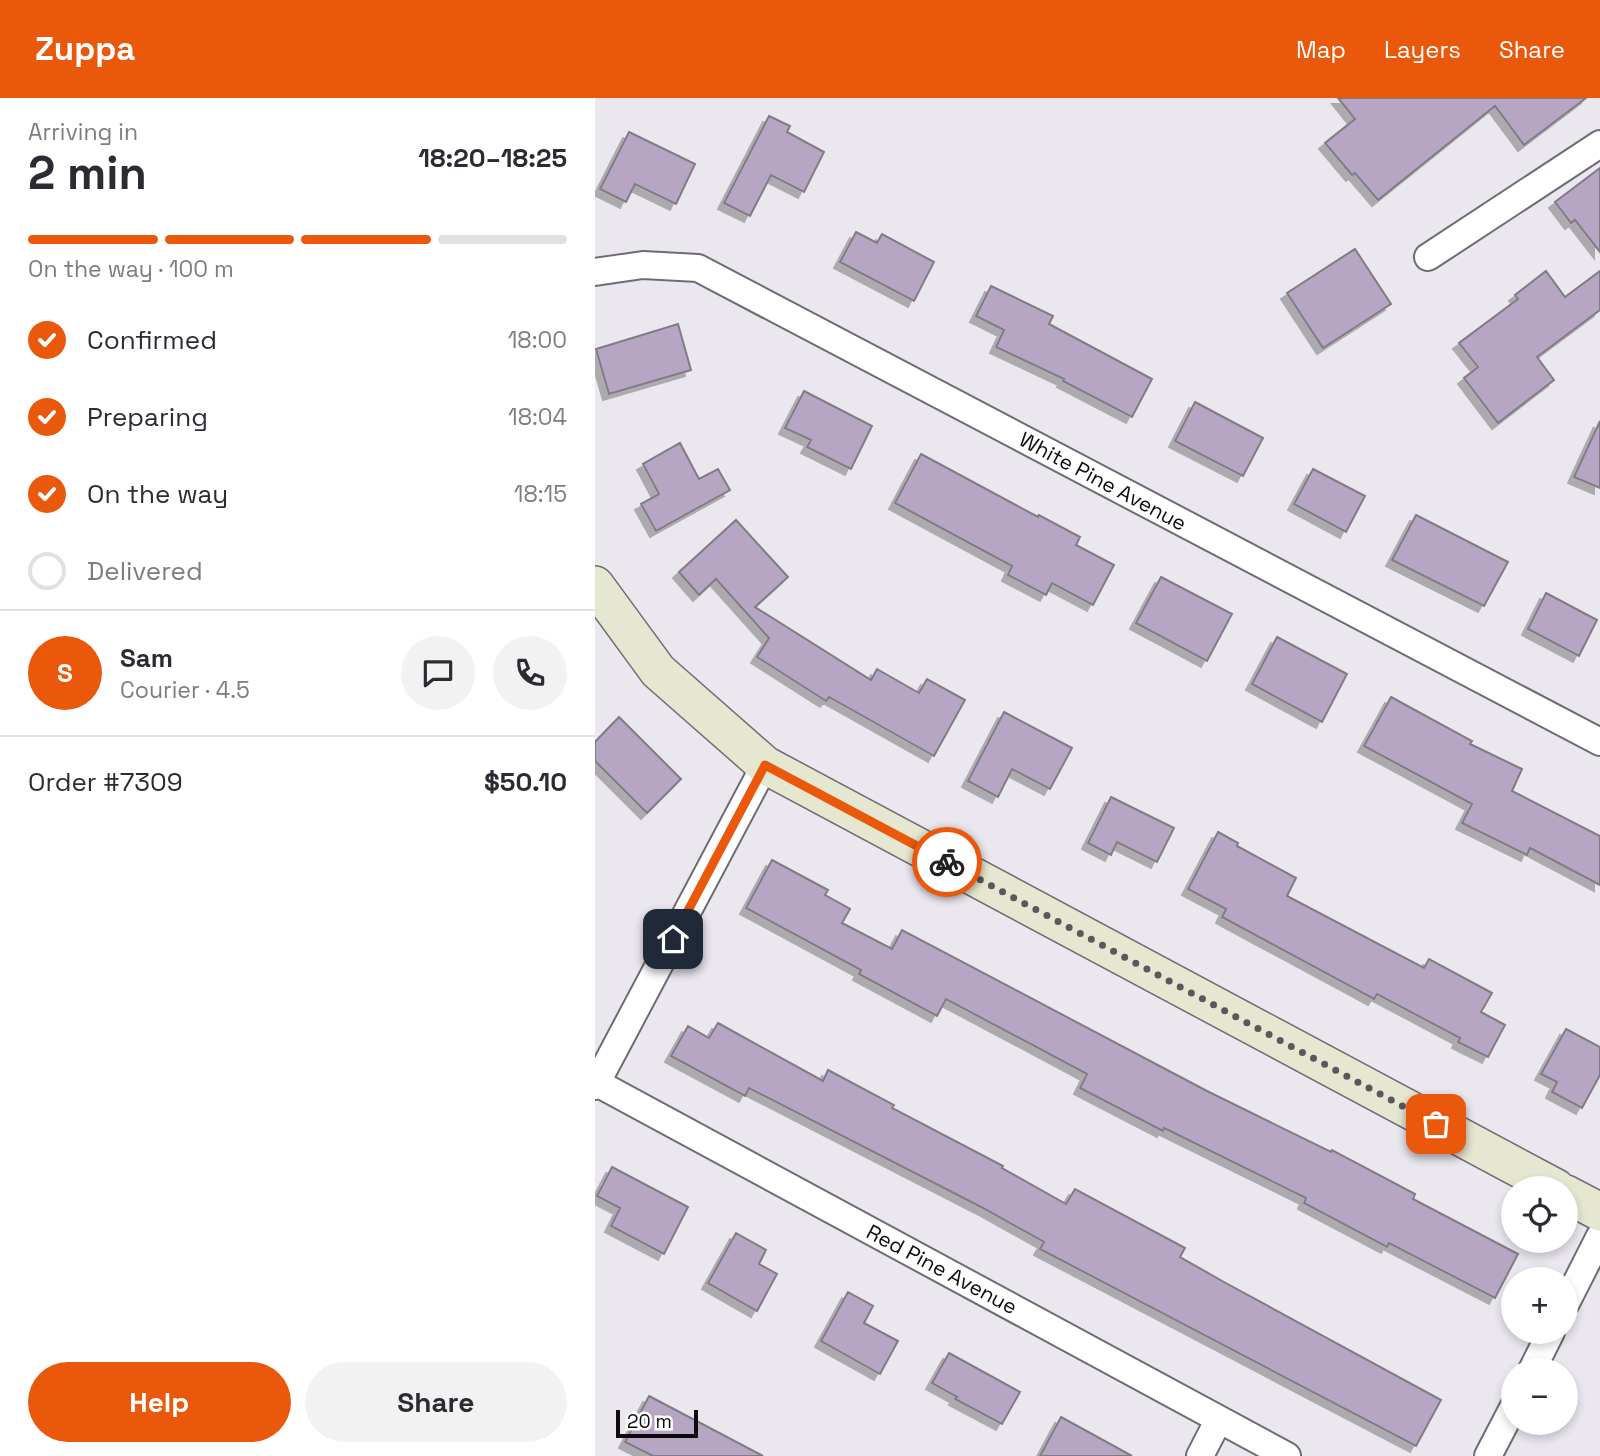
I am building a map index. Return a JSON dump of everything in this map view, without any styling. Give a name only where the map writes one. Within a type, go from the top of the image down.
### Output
[{"type":"street","points":[[1428,257],[1600,144]]},
{"type":"street","name":"White Pine Avenue","points":[[595,272],[643,265],[698,268],[1600,742]]},
{"type":"street","points":[[595,585],[658,671],[765,765],[1534,1176]]},
{"type":"street","points":[[596,1084],[765,765]]},
{"type":"street","name":"Red Pine Avenue","points":[[596,1084],[1287,1456]]},
{"type":"street","points":[[1578,1200],[1600,1212]]},
{"type":"street","points":[[1578,1279],[1600,1236]]},
{"type":"street","points":[[1200,1456],[1219,1419]]},
{"type":"street","points":[[1489,1456],[1501,1432]]},
{"type":"building","points":[[1338,98],[1586,98],[1524,145],[1495,106],[1378,200],[1325,143],[1355,119]]},
{"type":"building","points":[[769,116],[790,126],[787,132],[824,152],[804,192],[771,175],[750,216],[724,203]]},
{"type":"building","points":[[629,132],[695,164],[676,204],[635,184],[626,202],[600,189]]},
{"type":"building","points":[[1600,168],[1600,252],[1575,220],[1571,223],[1555,202]]},
{"type":"building","points":[[856,232],[877,243],[882,234],[934,262],[914,301],[840,262]]},
{"type":"building","points":[[1355,249],[1391,304],[1323,348],[1287,293]]},
{"type":"building","points":[[1546,271],[1565,297],[1600,271],[1600,310],[1537,357],[1554,380],[1498,423],[1464,378],[1478,367],[1459,343],[1518,299],[1515,295]]},
{"type":"building","points":[[991,286],[1053,316],[1049,324],[1152,379],[1132,417],[1063,381],[1064,379],[996,347],[1004,330],[976,316]]},
{"type":"building","points":[[678,324],[691,370],[609,394],[596,349]]},
{"type":"building","points":[[804,391],[872,426],[851,469],[807,447],[811,440],[785,428]]},
{"type":"building","points":[[1195,402],[1263,438],[1243,476],[1175,441]]},
{"type":"building","points":[[1600,421],[1600,488],[1574,477]]},
{"type":"building","points":[[680,443],[699,479],[718,469],[730,490],[656,531],[641,504],[659,494],[643,464]]},
{"type":"building","points":[[921,454],[1080,537],[1076,545],[1114,565],[1093,605],[1052,583],[1046,595],[1008,575],[1012,566],[895,503]]},
{"type":"building","points":[[1313,469],[1365,496],[1346,532],[1294,504]]},
{"type":"building","points":[[1416,515],[1508,562],[1484,606],[1392,560]]},
{"type":"building","points":[[736,520],[788,577],[755,607],[871,680],[877,669],[919,693],[927,679],[965,700],[934,756],[829,697],[826,701],[757,657],[769,638],[716,579],[699,595],[679,572]]},
{"type":"building","points":[[1161,577],[1232,614],[1207,661],[1136,623]]},
{"type":"building","points":[[1546,593],[1597,620],[1579,656],[1528,629]]},
{"type":"building","points":[[1277,637],[1347,674],[1322,722],[1252,684]]},
{"type":"building","points":[[1391,697],[1472,741],[1470,744],[1522,769],[1512,791],[1600,836],[1600,885],[1530,848],[1527,855],[1462,823],[1472,804],[1364,746]]},
{"type":"building","points":[[1004,712],[1072,748],[1050,789],[1012,769],[998,797],[968,781]]},
{"type":"building","points":[[619,717],[681,779],[647,813],[595,761],[595,742]]},
{"type":"building","points":[[1111,797],[1174,828],[1157,862],[1117,842],[1111,855],[1088,843]]},
{"type":"building","points":[[1218,832],[1238,843],[1237,846],[1296,878],[1287,896],[1424,968],[1429,959],[1492,993],[1481,1012],[1505,1025],[1488,1057],[1458,1042],[1460,1038],[1377,994],[1374,999],[1222,917],[1226,909],[1188,889]]},
{"type":"building","points":[[772,860],[828,890],[825,895],[850,909],[842,923],[892,949],[902,930],[1207,1091],[1331,1152],[1332,1150],[1415,1194],[1413,1199],[1501,1245],[1501,1253],[1518,1254],[1511,1267],[1501,1267],[1501,1287],[1495,1298],[1389,1243],[1387,1247],[1304,1203],[1306,1198],[1164,1128],[1163,1131],[1080,1088],[1087,1074],[946,999],[937,1016],[859,974],[861,970],[746,908]]},
{"type":"building","points":[[718,1023],[823,1081],[828,1070],[894,1105],[892,1108],[1003,1166],[1002,1168],[1066,1204],[1075,1189],[1185,1248],[1180,1257],[1441,1400],[1416,1446],[1040,1249],[1044,1242],[981,1207],[749,1088],[745,1096],[671,1056],[688,1026],[709,1038]]},
{"type":"building","points":[[1566,1029],[1600,1047],[1600,1075],[1582,1108],[1552,1092],[1557,1082],[1541,1074]]},
{"type":"building","points":[[612,1167],[688,1207],[664,1254],[611,1226],[620,1208],[597,1196]]},
{"type":"building","points":[[736,1233],[766,1250],[759,1264],[777,1274],[757,1311],[708,1283]]},
{"type":"building","points":[[848,1292],[873,1306],[864,1323],[898,1341],[880,1374],[821,1341]]},
{"type":"building","points":[[949,1353],[1020,1392],[1002,1424],[955,1399],[957,1397],[932,1383]]},
{"type":"building","points":[[649,1396],[763,1456],[653,1456],[625,1442]]},
{"type":"building","points":[[1061,1417],[1132,1456],[1040,1456]]},
{"type":"way so far","points":[[947,862],[1436,1124]]},
{"type":"route","points":[[673,939],[765,765],[947,862]]}]
